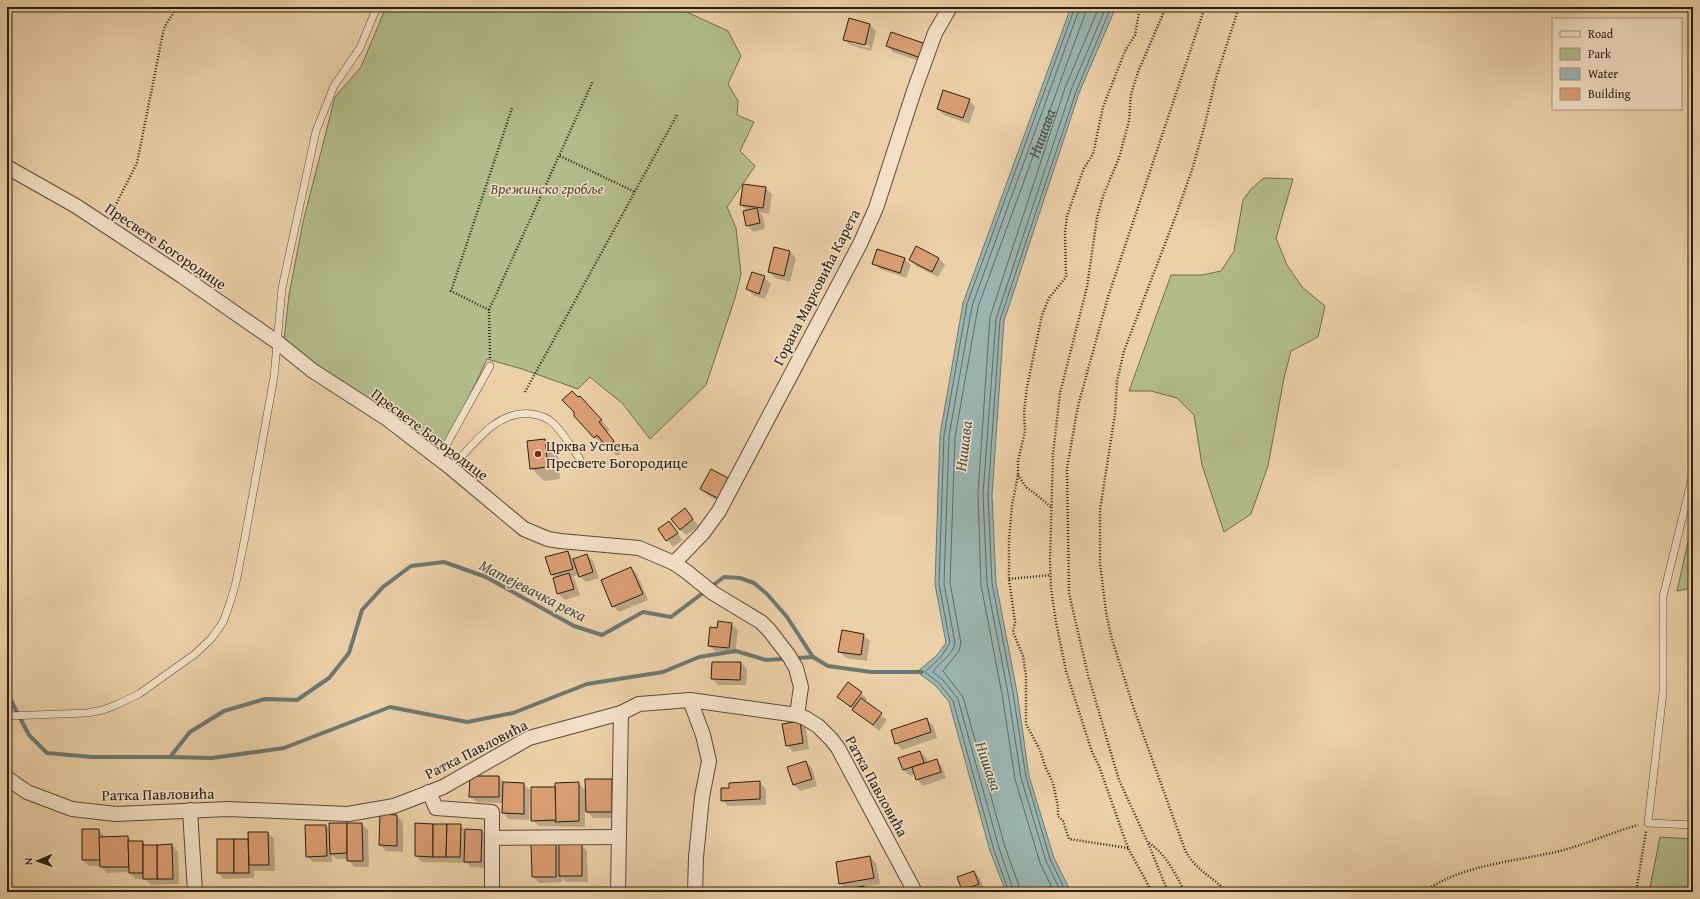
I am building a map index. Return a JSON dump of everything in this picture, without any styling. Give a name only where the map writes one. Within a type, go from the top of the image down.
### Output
[{"type":"street","name":"Горана Марковића Карета","points":[[674,563],[703,533],[719,511],[860,244],[876,208],[914,91],[935,33],[950,7]]},
{"type":"street","name":"Пресвете Богородице","points":[[7,167],[104,225],[182,276],[277,342],[313,371],[386,418],[439,458],[524,529],[537,535],[560,541],[639,548],[674,563],[709,590],[761,622],[769,630],[790,658],[801,683],[801,698],[798,715]]},
{"type":"street","name":"Ратка Павловића","points":[[7,778],[27,792],[72,809],[116,814],[228,809],[348,814],[394,806],[443,787],[529,738],[621,713],[639,704],[690,700],[798,715],[818,726],[838,748],[915,892]]},
{"type":"street","points":[[690,700],[703,735],[709,761],[702,798],[696,857],[695,892]]},
{"type":"street","points":[[618,892],[621,713]]},
{"type":"street","points":[[429,792],[436,808],[492,812],[492,892]]},
{"type":"street","points":[[190,810],[195,892]]},
{"type":"street","points":[[492,838],[619,837]]},
{"type":"lane","points":[[10,716],[87,712],[116,705],[139,694],[195,654],[211,640],[227,612],[236,582],[274,377],[282,288],[316,131],[334,86],[360,48],[377,7]]},
{"type":"lane","points":[[439,458],[490,366]]},
{"type":"lane","points":[[451,468],[492,426],[511,415],[523,413],[545,418],[554,424],[580,459]]},
{"type":"lane","points":[[1693,474],[1663,597],[1663,692],[1648,823],[1693,825]]},
{"type":"path","points":[[104,225],[137,163],[164,28],[177,7]]},
{"type":"path","points":[[1128,848],[1069,839],[1063,821],[1058,816],[1058,807],[1053,783],[1045,766],[1040,750],[1026,724],[1026,676],[1024,656],[1014,632],[1015,622],[1009,579],[1009,540],[1011,512],[1018,474],[1018,461],[1025,431],[1024,412],[1027,387],[1042,315],[1049,298],[1066,277],[1065,234],[1068,216],[1084,168],[1093,154],[1103,107],[1125,51],[1135,35],[1140,7]]},
{"type":"path","points":[[1152,892],[1128,848],[1099,766],[1092,752],[1066,671],[1056,622],[1051,576],[1051,508],[1052,454],[1060,394],[1087,287],[1097,218],[1103,196],[1119,158],[1129,121],[1131,94],[1138,72],[1166,7]]},
{"type":"path","points":[[1168,892],[1148,843],[1119,780],[1088,675],[1069,593],[1067,468],[1078,406],[1108,297],[1205,7]]},
{"type":"path","points":[[1227,892],[1222,886],[1201,872],[1185,850],[1147,747],[1110,630],[1102,587],[1099,536],[1103,484],[1114,421],[1117,381],[1124,351],[1176,215],[1205,124],[1216,78],[1238,7]]},
{"type":"path","points":[[490,366],[489,310],[593,81]]},
{"type":"path","points":[[489,310],[451,291],[512,108]]},
{"type":"path","points":[[525,392],[677,115]]},
{"type":"path","points":[[560,156],[635,192]]},
{"type":"path","points":[[1018,474],[1026,487],[1051,508]]},
{"type":"path","points":[[1009,579],[1051,576]]},
{"type":"path","points":[[1424,892],[1430,887],[1453,877],[1490,865],[1582,845],[1626,828],[1648,823],[1636,892]]},
{"type":"path","points":[[1148,843],[1163,855],[1172,867],[1185,892]]},
{"type":"green space","name":"Врежинско гробље","points":[[386,7],[676,7],[728,31],[741,56],[728,84],[738,101],[737,115],[754,122],[740,151],[755,166],[727,207],[736,228],[741,274],[735,298],[706,385],[650,439],[623,404],[590,377],[578,389],[522,369],[487,359],[444,451],[338,381],[284,340],[289,295],[303,222],[335,97],[361,67]]},
{"type":"green space","points":[[1264,178],[1293,179],[1276,238],[1287,265],[1302,287],[1325,306],[1318,337],[1291,351],[1284,378],[1268,466],[1251,514],[1224,532],[1202,465],[1194,415],[1177,398],[1151,391],[1129,391],[1171,275],[1202,275],[1221,271],[1234,251],[1243,200],[1251,189]]},
{"type":"green space","points":[[1693,520],[1693,588],[1677,591]]},
{"type":"green space","points":[[1660,837],[1693,839],[1693,892],[1649,892]]},
{"type":"water","name":"Нишава","points":[[1071,7],[1116,7],[1079,93],[1004,321],[992,495],[996,583],[1017,692],[1029,776],[1054,858],[1071,892],[1006,892],[990,851],[949,702],[936,686],[917,672],[937,655],[946,643],[935,584],[940,435],[963,303]]},
{"type":"building","points":[[849,18],[870,24],[865,45],[843,40]]},
{"type":"building","points":[[891,32],[926,44],[921,58],[886,46]]},
{"type":"building","points":[[943,90],[970,99],[963,118],[937,109]]},
{"type":"building","points":[[743,184],[766,187],[763,208],[740,205]]},
{"type":"building","points":[[757,208],[760,223],[746,226],[743,211]]},
{"type":"building","points":[[916,246],[939,258],[932,272],[909,260]]},
{"type":"building","points":[[774,247],[790,251],[784,276],[768,272]]},
{"type":"building","points":[[877,249],[905,258],[900,273],[872,264]]},
{"type":"building","points":[[752,272],[765,276],[759,294],[746,289]]},
{"type":"building","points":[[572,391],[578,397],[580,396],[602,420],[599,422],[614,441],[607,447],[597,435],[594,438],[574,416],[574,412],[562,400]]},
{"type":"building","name":"Црква Успења Пресвете Богородице","points":[[545,439],[548,467],[530,469],[527,441]]},
{"type":"building","points":[[711,469],[730,479],[719,499],[700,489]]},
{"type":"building","points":[[685,508],[693,519],[680,530],[671,519]]},
{"type":"building","points":[[669,521],[678,533],[666,541],[658,529]]},
{"type":"building","points":[[568,551],[573,569],[551,575],[545,557]]},
{"type":"building","points":[[587,554],[593,572],[579,577],[573,559]]},
{"type":"building","points":[[631,567],[643,594],[612,607],[601,580]]},
{"type":"building","points":[[569,573],[574,589],[557,594],[553,578]]},
{"type":"building","points":[[718,621],[732,623],[729,648],[708,646],[710,627],[717,628]]},
{"type":"building","points":[[842,630],[864,634],[861,655],[838,652]]},
{"type":"building","points":[[712,662],[741,662],[740,680],[711,679]]},
{"type":"building","points":[[848,682],[862,692],[851,707],[837,697]]},
{"type":"building","points":[[861,698],[882,713],[873,725],[852,710]]},
{"type":"building","points":[[927,718],[931,732],[895,744],[891,730]]},
{"type":"building","points":[[800,721],[803,743],[786,746],[782,724]]},
{"type":"building","points":[[920,751],[924,763],[903,770],[898,758]]},
{"type":"building","points":[[937,759],[941,772],[916,780],[912,767]]},
{"type":"building","points":[[806,761],[812,779],[793,785],[787,767]]},
{"type":"building","points":[[470,776],[499,776],[499,797],[469,797]]},
{"type":"building","points":[[585,779],[612,779],[612,812],[586,812]]},
{"type":"building","points":[[760,781],[760,799],[721,801],[721,788],[729,788],[729,783]]},
{"type":"building","points":[[503,782],[524,783],[524,814],[502,813]]},
{"type":"building","points":[[579,782],[579,821],[555,822],[555,783]]},
{"type":"building","points":[[531,787],[555,787],[556,820],[531,821]]},
{"type":"building","points":[[380,814],[397,815],[397,846],[379,845]]},
{"type":"building","points":[[329,823],[347,823],[347,853],[330,854]]},
{"type":"building","points":[[347,823],[362,823],[363,861],[347,861]]},
{"type":"building","points":[[415,823],[433,824],[433,857],[415,856]]},
{"type":"building","points":[[433,824],[447,824],[446,857],[433,857]]},
{"type":"building","points":[[447,824],[461,824],[460,857],[446,857]]},
{"type":"building","points":[[305,825],[326,825],[327,856],[306,857]]},
{"type":"building","points":[[82,829],[99,829],[100,860],[82,860]]},
{"type":"building","points":[[465,829],[482,830],[481,862],[464,862]]},
{"type":"building","points":[[248,832],[268,832],[269,865],[249,865]]},
{"type":"building","points":[[128,836],[129,867],[100,867],[99,837]]},
{"type":"building","points":[[217,839],[234,839],[234,873],[217,873]]},
{"type":"building","points":[[234,839],[248,839],[249,873],[234,873]]},
{"type":"building","points":[[128,841],[143,841],[143,873],[129,873]]},
{"type":"building","points":[[556,843],[556,877],[532,877],[531,844]]},
{"type":"building","points":[[582,843],[582,876],[559,876],[559,844]]},
{"type":"building","points":[[172,844],[173,879],[157,879],[157,845]]},
{"type":"building","points":[[143,845],[157,845],[157,879],[143,879]]},
{"type":"building","points":[[870,856],[874,878],[839,884],[836,862]]},
{"type":"building","points":[[974,871],[979,884],[962,890],[957,877]]},
{"type":"building","points":[[864,886],[865,892],[841,892],[841,890]]},
{"type":"building","points":[[758,891],[758,892],[713,892]]},
{"type":"waterway","name":"Матејевачка река","points":[[7,693],[29,735],[47,753],[92,757],[170,757],[190,732],[224,711],[265,699],[297,700],[329,678],[349,653],[362,610],[383,587],[411,566],[444,562],[486,577],[574,626],[602,635],[643,612],[671,617],[724,577],[740,578],[754,583],[767,594],[787,617],[813,657],[828,666],[871,672],[922,672]]},
{"type":"waterway","points":[[170,757],[212,758],[284,748],[390,707],[467,722],[513,713],[587,684],[663,672],[699,657],[736,651],[766,660],[813,657]]},
{"type":"place","name":"Црква Успења Пресвете Богородице","points":[[538,454]]}]
